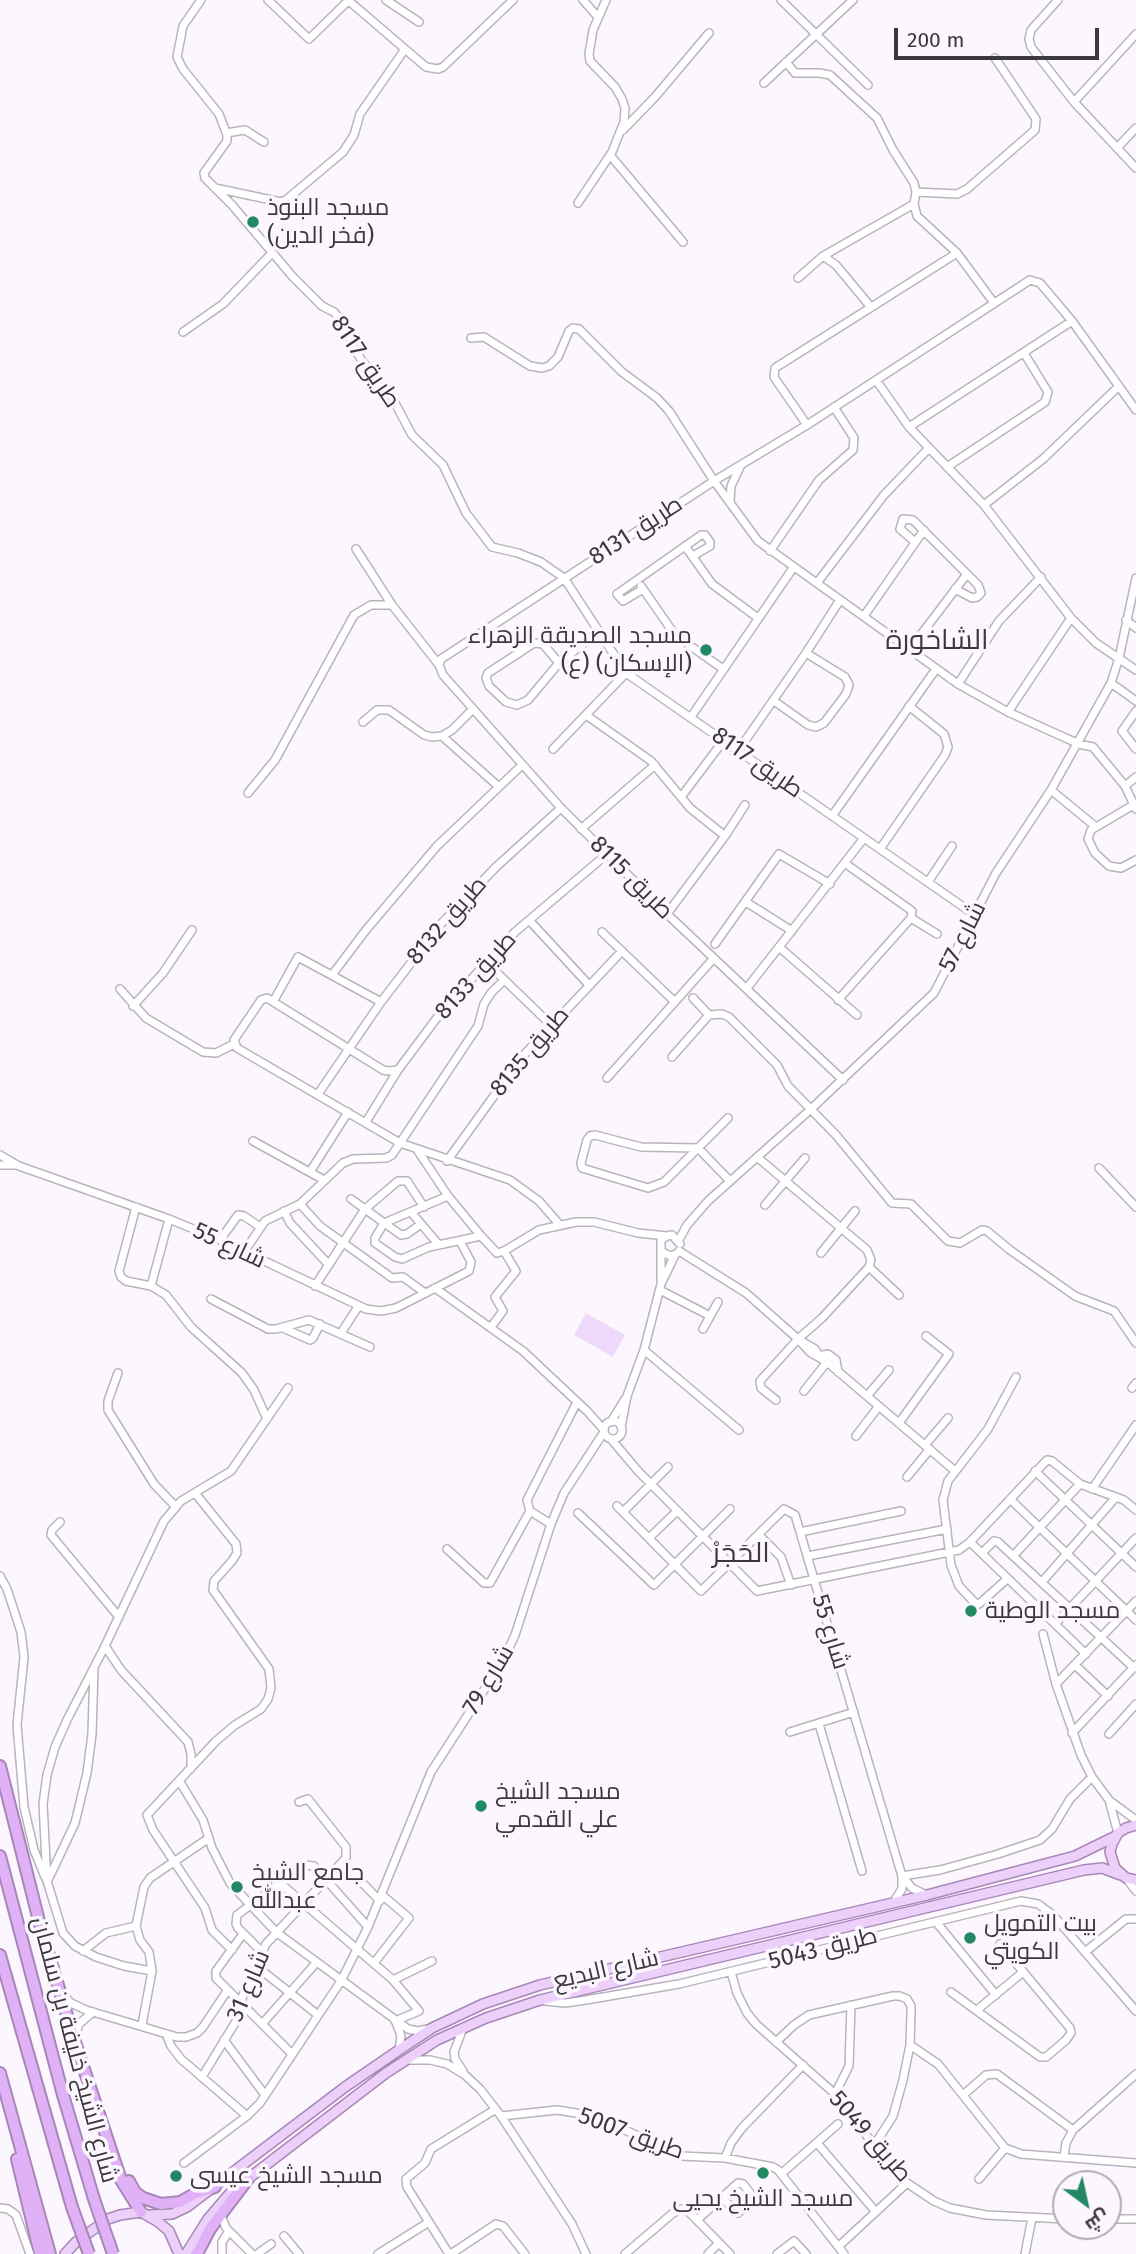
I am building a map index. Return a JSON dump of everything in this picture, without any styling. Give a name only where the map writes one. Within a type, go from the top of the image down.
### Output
[{"type":"highway","points":[[0,1766],[27,1877],[108,2144],[124,2187],[145,2214]]},
{"type":"highway","name":"شارع الشيخ خليفة بن سلمان","points":[[0,1856],[63,2095],[113,2254]]},
{"type":"highway","name":"شارع الشيخ خليفة بن سلمان","points":[[0,1955],[72,2207],[89,2254]]},
{"type":"highway","points":[[0,2073],[50,2254]]},
{"type":"highway","points":[[17,2135],[18,2164],[40,2254]]},
{"type":"highway","points":[[108,2144],[135,2192],[151,2202],[170,2204],[215,2187]]},
{"type":"highway","points":[[197,2254],[210,2229],[248,2179]]},
{"type":"main road","name":"شارع البديع","points":[[65,2254],[76,2242],[108,2219],[120,2215],[176,2213],[399,2050],[432,2028],[484,2004],[540,1985],[927,1895],[1075,1856],[1136,1822]]},
{"type":"main road","points":[[1117,1834],[1110,1852],[1111,1861],[1128,1877]]},
{"type":"main road","name":"شارع البديع","points":[[186,2254],[218,2204],[248,2179],[350,2099],[405,2060],[463,2028],[540,2000],[1084,1870],[1102,1868],[1128,1877]]},
{"type":"main road","points":[[145,2214],[169,2231],[179,2254]]},
{"type":"street","points":[[201,0],[183,26],[177,57],[183,69],[219,114],[226,134],[227,141],[204,173],[214,188],[281,202],[286,200],[343,152],[354,135],[360,114],[405,50]]},
{"type":"street","points":[[268,0],[309,39],[349,0],[426,67],[438,69],[506,3],[513,0]]},
{"type":"street","points":[[386,0],[419,22]]},
{"type":"street","points":[[583,0],[597,16]]},
{"type":"street","points":[[606,0],[597,16],[589,54],[590,61],[615,87],[622,99],[625,108],[621,133]]},
{"type":"street","points":[[781,0],[868,85]]},
{"type":"street","points":[[764,83],[853,0]]},
{"type":"street","points":[[1058,0],[1031,30],[1029,39],[1035,55],[1074,102],[1136,168]]},
{"type":"street","points":[[578,202],[610,155],[621,133],[709,33]]},
{"type":"street","points":[[1074,102],[1136,34]]},
{"type":"street","points":[[916,192],[957,194],[1035,130],[1036,119],[995,58]]},
{"type":"street","points":[[786,62],[795,73],[830,75],[872,112],[914,183],[914,204],[920,219],[957,253],[994,303]]},
{"type":"street","points":[[1117,148],[1136,128]]},
{"type":"street","points":[[226,134],[245,130],[264,142]]},
{"type":"street","points":[[610,155],[683,243]]},
{"type":"street","name":"طريق 8117","points":[[214,188],[308,292],[322,306],[334,312],[344,324],[362,361],[388,390],[412,435],[443,465],[466,513],[492,547],[541,562],[564,578],[626,673],[975,915]]},
{"type":"street","points":[[798,278],[823,256],[914,204]]},
{"type":"street","points":[[183,332],[223,304],[271,253]]},
{"type":"street","points":[[807,425],[774,377],[773,371],[777,366],[957,253]]},
{"type":"street","points":[[823,256],[836,264],[870,306]]},
{"type":"street","name":"طريق 8131","points":[[440,662],[564,578],[807,425],[1023,284],[1035,280],[1040,283],[1072,321]]},
{"type":"street","points":[[908,427],[1072,321],[1136,410]]},
{"type":"street","points":[[471,338],[484,337],[530,366],[542,368],[549,366],[558,357],[569,331],[573,328],[579,329],[622,372],[657,398],[669,411],[758,541],[770,551],[958,684],[1009,712],[1079,744],[1093,747],[1099,752],[1125,786],[1135,806],[1096,827],[1089,833],[1088,839],[1099,858],[1115,867],[1134,864]]},
{"type":"street","points":[[947,467],[1045,402],[1048,392],[1024,353]]},
{"type":"street","points":[[876,380],[908,427],[984,505],[1071,618],[1096,643],[1136,670]]},
{"type":"street","points":[[984,505],[1042,458],[1118,387]]},
{"type":"street","points":[[770,551],[819,480],[853,450],[854,438],[834,407]]},
{"type":"street","points":[[817,583],[884,495],[928,449]]},
{"type":"street","points":[[730,502],[731,486],[741,465]]},
{"type":"street","points":[[915,542],[902,531],[901,522],[910,518],[980,587],[979,596],[972,598],[955,589]]},
{"type":"street","points":[[864,616],[924,530]]},
{"type":"street","points":[[643,589],[624,601],[620,599],[619,591],[703,534],[710,546],[693,556]]},
{"type":"street","points":[[685,545],[718,591],[758,618]]},
{"type":"street","name":"طريق 8115","points":[[356,549],[391,605],[440,662],[443,675],[561,808],[667,914],[843,1080]]},
{"type":"street","points":[[691,717],[793,568]]},
{"type":"street","points":[[910,649],[967,574]]},
{"type":"street","points":[[958,684],[999,621],[1041,577]]},
{"type":"street","name":"شارع 57","points":[[660,1250],[661,1240],[673,1237],[687,1225],[730,1181],[843,1080],[934,993],[996,873],[1079,744],[1111,683],[1133,602],[1136,578]]},
{"type":"street","points":[[637,580],[682,641],[723,669]]},
{"type":"street","points":[[738,751],[840,600]]},
{"type":"street","points":[[248,793],[275,760],[354,615],[371,605],[391,605]]},
{"type":"street","points":[[1009,712],[1071,618]]},
{"type":"street","points":[[1126,620],[1136,628]]},
{"type":"street","points":[[559,663],[543,644],[536,642],[488,673],[486,682],[499,698],[517,705],[528,700],[559,663],[598,631]]},
{"type":"street","points":[[774,701],[808,725],[816,727],[824,723],[846,694],[849,685],[845,677],[806,653]]},
{"type":"street","points":[[832,816],[936,669]]},
{"type":"street","points":[[553,749],[626,673]]},
{"type":"street","points":[[1111,683],[1136,701]]},
{"type":"street","points":[[880,849],[947,751],[948,742],[944,734],[909,706]]},
{"type":"street","points":[[363,722],[377,710],[384,709],[424,735],[442,736],[461,723],[473,709]]},
{"type":"street","points":[[1136,711],[1122,732],[1136,749]]},
{"type":"street","points":[[586,715],[654,765],[695,813],[725,836]]},
{"type":"street","points":[[442,736],[499,787]]},
{"type":"street","points":[[681,797],[724,740]]},
{"type":"street","points":[[332,975],[437,846],[522,765]]},
{"type":"street","points":[[581,829],[654,765]]},
{"type":"street","points":[[1125,786],[1136,777]]},
{"type":"street","points":[[1051,790],[1096,827]]},
{"type":"street","points":[[667,914],[745,805]]},
{"type":"street","name":"طريق 8132","points":[[318,1094],[380,1002],[423,946],[458,905],[561,808]]},
{"type":"street","points":[[747,988],[864,838]]},
{"type":"street","points":[[928,882],[952,846]]},
{"type":"street","points":[[715,944],[779,853],[830,884]]},
{"type":"street","name":"طريق 8133","points":[[366,1122],[398,1070],[442,1012],[486,962],[529,920],[607,854]]},
{"type":"street","points":[[838,1000],[911,918],[912,911],[846,864]]},
{"type":"street","points":[[746,902],[792,931]]},
{"type":"street","points":[[911,918],[937,934]]},
{"type":"street","points":[[529,920],[589,985]]},
{"type":"street","points":[[133,1006],[163,973],[192,930]]},
{"type":"street","points":[[602,932],[675,1002]]},
{"type":"street","points":[[779,947],[857,1015]]},
{"type":"street","name":"طريق 8135","points":[[447,1161],[510,1072],[622,951]]},
{"type":"street","points":[[273,1002],[298,957],[380,1002]]},
{"type":"street","points":[[607,1078],[714,958]]},
{"type":"street","points":[[486,962],[551,1025]]},
{"type":"street","points":[[244,1252],[270,1217],[300,1204],[348,1161],[389,1157],[478,1026],[484,1004],[491,993],[505,980]]},
{"type":"street","points":[[120,989],[133,1006],[153,1023],[203,1052],[216,1054],[234,1044]]},
{"type":"street","points":[[234,1044],[234,1038],[263,998],[383,1070],[398,1070]]},
{"type":"street","points":[[693,998],[709,1015]]},
{"type":"street","points":[[672,1056],[709,1015],[722,1014],[729,1017],[777,1065],[788,1086],[856,1158],[892,1203],[911,1204],[948,1241],[960,1243],[982,1230],[987,1231],[1074,1296],[1114,1311],[1126,1324],[1136,1343]]},
{"type":"street","points":[[234,1044],[400,1143],[510,1180],[538,1201],[559,1224]]},
{"type":"street","points":[[310,1172],[348,1112]]},
{"type":"street","points":[[728,1118],[698,1148],[664,1182],[648,1188],[584,1169],[581,1165],[588,1138],[593,1135],[641,1147],[698,1148],[730,1181]]},
{"type":"street","points":[[253,1141],[324,1180]]},
{"type":"street","points":[[418,1151],[448,1196],[496,1253],[539,1230],[559,1224],[594,1222],[638,1233],[673,1237],[677,1253],[661,1287],[644,1350],[627,1396],[621,1431]]},
{"type":"street","name":"شارع 55","points":[[0,1155],[19,1166],[220,1240],[358,1307],[373,1311],[388,1310],[469,1271],[471,1262],[460,1241]]},
{"type":"street","points":[[757,1157],[867,1250],[871,1260],[869,1267],[760,1381],[761,1388],[776,1401]]},
{"type":"street","points":[[765,1205],[805,1158]]},
{"type":"street","name":"شارع 55","points":[[0,1165],[19,1166]]},
{"type":"street","points":[[1099,1168],[1136,1206]]},
{"type":"street","points":[[315,1286],[373,1200],[402,1179],[407,1181],[424,1207]]},
{"type":"street","points":[[448,1196],[384,1223],[374,1242],[398,1259],[407,1259],[439,1245],[481,1236]]},
{"type":"street","points":[[351,1199],[403,1235],[421,1223]]},
{"type":"street","points":[[300,1204],[320,1226],[392,1278],[403,1277],[425,1293]]},
{"type":"street","points":[[136,1207],[120,1274],[126,1281],[151,1286],[166,1295],[191,1327],[242,1373],[254,1390],[267,1419]]},
{"type":"street","points":[[284,1211],[287,1219],[329,1265]]},
{"type":"street","points":[[821,1253],[855,1211]]},
{"type":"street","points":[[411,1212],[439,1245]]},
{"type":"street","points":[[220,1240],[238,1216],[244,1216],[260,1227]]},
{"type":"street","points":[[151,1286],[169,1219]]},
{"type":"street","points":[[638,1233],[665,1255],[677,1253],[746,1293],[811,1353],[838,1371],[955,1471]]},
{"type":"street","points":[[660,1250],[661,1287]]},
{"type":"street","points":[[491,1328],[503,1311],[495,1297],[516,1273],[515,1266],[504,1251]]},
{"type":"street","points":[[869,1267],[899,1295]]},
{"type":"street","points":[[438,1286],[452,1300],[523,1351],[587,1411],[604,1431]]},
{"type":"street","points":[[661,1287],[710,1317]]},
{"type":"street","points":[[211,1299],[261,1326],[283,1328],[306,1320],[370,1347]]},
{"type":"street","points":[[703,1329],[718,1302]]},
{"type":"street","points":[[341,1334],[358,1307]]},
{"type":"street","points":[[283,1328],[310,1340],[320,1324]]},
{"type":"street","points":[[899,1423],[949,1354],[926,1336]]},
{"type":"street","points":[[644,1350],[739,1430]]},
{"type":"street","points":[[818,1356],[828,1354],[836,1360],[838,1371]]},
{"type":"street","points":[[804,1391],[827,1363]]},
{"type":"street","points":[[867,1396],[889,1370]]},
{"type":"street","points":[[118,1373],[108,1401],[108,1410],[154,1485],[175,1506]]},
{"type":"street","points":[[1007,1579],[977,1604],[954,1578],[944,1493],[955,1471],[992,1422],[1016,1377]]},
{"type":"street","points":[[47,1881],[43,1804],[47,1775],[59,1738],[164,1521],[175,1506],[230,1471],[288,1388]]},
{"type":"street","points":[[610,1422],[627,1396]]},
{"type":"street","points":[[551,1524],[530,1511],[528,1496],[577,1402]]},
{"type":"street","points":[[856,1436],[879,1406]]},
{"type":"street","points":[[587,1411],[617,1423],[621,1431]]},
{"type":"street","points":[[907,1477],[948,1418]]},
{"type":"street","name":"شارع 79","points":[[184,2163],[247,2116],[265,2095],[341,1981],[381,1898],[431,1772],[504,1659],[524,1610],[551,1524],[564,1493],[610,1422]]},
{"type":"street","points":[[1092,1489],[1136,1425]]},
{"type":"street","name":"شارع 55","points":[[604,1431],[651,1484],[757,1591],[814,1579],[902,1876]]},
{"type":"street","name":"شارع 55","points":[[621,1431],[629,1460]]},
{"type":"street","name":"شارع 79","points":[[588,1455],[621,1431]]},
{"type":"street","points":[[668,1467],[620,1509],[701,1591],[785,1508],[795,1515],[814,1579],[949,1552],[970,1542],[1045,1461],[1051,1460],[1080,1484],[1116,1497],[1136,1510]]},
{"type":"street","points":[[1035,1471],[1136,1567]]},
{"type":"street","points":[[1013,1556],[1080,1484]]},
{"type":"street","points":[[195,1493],[236,1544],[237,1553],[214,1581],[213,1590],[269,1669],[272,1682],[270,1694],[261,1710],[235,1725],[147,1813],[148,1821],[205,1908],[212,1930],[232,1950]]},
{"type":"street","points":[[1042,1582],[1116,1497]]},
{"type":"street","points":[[1010,1500],[1136,1620]]},
{"type":"street","points":[[578,1513],[653,1585],[658,1584],[730,1510]]},
{"type":"street","points":[[447,1549],[488,1584],[530,1511]]},
{"type":"street","points":[[649,1538],[677,1511]]},
{"type":"street","points":[[800,1532],[901,1511]]},
{"type":"street","points":[[60,1522],[51,1531],[52,1537],[118,1617]]},
{"type":"street","points":[[808,1556],[947,1529]]},
{"type":"street","points":[[759,1535],[781,1557],[791,1585]]},
{"type":"street","points":[[1055,1624],[1136,1538]]},
{"type":"street","points":[[982,1553],[995,1541],[1135,1666],[1072,1733]]},
{"type":"street","points":[[970,1542],[1086,1654]]},
{"type":"street","points":[[0,1576],[21,1632],[24,1657],[17,1725],[24,1807],[34,1850],[47,1881],[62,1933],[83,1951],[117,1964],[152,1971]]},
{"type":"street","points":[[1056,1684],[1136,1601]]},
{"type":"street","points":[[1043,1634],[1072,1733],[1092,1777],[1109,1800],[1136,1822]]},
{"type":"street","points":[[105,1646],[121,1670],[188,1742],[191,1768]]},
{"type":"street","points":[[1075,1665],[1108,1696]]},
{"type":"street","points":[[47,1881],[72,1831],[84,1784],[92,1734],[94,1667]]},
{"type":"street","points":[[1109,1734],[1136,1704]]},
{"type":"street","points":[[790,1732],[854,1712]]},
{"type":"street","points":[[819,1724],[862,1871]]},
{"type":"street","points":[[902,1876],[952,1867],[1040,1840],[1052,1829],[1070,1799],[1092,1777]]},
{"type":"street","points":[[180,1782],[203,1820],[237,1894],[276,1932],[395,2021],[411,2031],[432,2028]]},
{"type":"street","points":[[299,1802],[308,1799],[346,1847],[348,1854],[342,1863],[381,1898],[409,1918],[374,1962]]},
{"type":"street","points":[[1109,1800],[1117,1834]]},
{"type":"street","points":[[142,2025],[152,1971],[149,1952],[140,1940],[136,1926],[146,1882],[209,1838]]},
{"type":"street","name":"شارع 31","points":[[202,2077],[241,2013],[261,1951],[342,1863]]},
{"type":"street","points":[[261,1951],[236,1924],[240,1911],[309,1864],[368,1927]]},
{"type":"street","points":[[902,1876],[912,1888],[927,1895]]},
{"type":"street","points":[[893,1903],[902,1889],[902,1876]]},
{"type":"street","points":[[1128,1877],[1136,1891]]},
{"type":"street","points":[[280,1883],[374,1962],[419,2011],[395,2021]]},
{"type":"street","name":"طريق 5043","points":[[540,2000],[565,2003],[669,1986],[1021,1901],[1038,1905],[1053,1915],[1135,2006]]},
{"type":"street","points":[[1085,1952],[1126,1919],[1136,1919]]},
{"type":"street","points":[[936,1922],[996,1995]]},
{"type":"street","points":[[83,1951],[106,1933],[136,1926]]},
{"type":"street","points":[[243,1934],[215,1973],[216,1978],[292,2054]]},
{"type":"street","points":[[951,1992],[1041,2057],[1049,2056],[1069,2037],[1070,2028],[1000,1944]]},
{"type":"street","points":[[393,1980],[432,1961]]},
{"type":"street","points":[[262,2024],[316,1963]]},
{"type":"street","points":[[256,1966],[318,2015]]},
{"type":"street","name":"طريق 5049","points":[[732,1972],[737,1993],[747,2013],[765,2033],[835,2094],[896,2174],[906,2183],[950,2208],[986,2215],[1052,2218]]},
{"type":"street","points":[[977,2010],[1023,1972]]},
{"type":"street","points":[[60,1991],[71,2003],[93,2012],[186,2038],[197,2033],[227,1991]]},
{"type":"street","points":[[776,2042],[809,2015],[893,1996],[907,2000],[911,2006],[910,2045],[903,2080],[892,2116],[875,2144]]},
{"type":"street","points":[[835,2094],[849,2066],[851,2005]]},
{"type":"street","points":[[75,2042],[79,2024],[93,2012]]},
{"type":"street","points":[[395,2021],[401,2036],[399,2050]]},
{"type":"street","points":[[463,2028],[454,2052],[455,2059],[465,2075],[499,2112],[572,2224],[586,2254]]},
{"type":"street","points":[[166,2034],[176,2053],[247,2116]]},
{"type":"street","points":[[224,2040],[265,2095]]},
{"type":"street","points":[[910,2045],[938,2064],[1005,2148],[1021,2154],[1136,2163]]},
{"type":"street","points":[[405,2060],[439,2061],[465,2075]]},
{"type":"street","points":[[725,2158],[742,2128],[803,2064]]},
{"type":"street","points":[[962,2095],[986,2075],[997,2074],[1073,2130]]},
{"type":"street","points":[[1064,2157],[1068,2137],[1073,2130],[1136,2074]]},
{"type":"street","name":"طريق 5007","points":[[499,2112],[557,2110],[576,2113],[621,2128],[681,2156],[725,2158],[773,2166],[842,2250]]},
{"type":"street","points":[[499,2112],[431,2149],[425,2163],[408,2177],[407,2188],[450,2254],[496,2224],[503,2226],[524,2254]]},
{"type":"street","points":[[781,2174],[838,2124]]},
{"type":"street","points":[[817,2143],[876,2212]]},
{"type":"street","points":[[979,2179],[1005,2148]]},
{"type":"street","points":[[697,2220],[722,2198],[741,2183],[754,2198],[738,2213],[722,2198]]},
{"type":"street","points":[[842,2250],[906,2183]]},
{"type":"street","points":[[0,2208],[8,2209],[16,2215],[30,2254]]},
{"type":"street","points":[[625,2254],[676,2210],[685,2209],[730,2254]]},
{"type":"street","points":[[221,2214],[228,2229],[255,2254],[271,2244]]},
{"type":"street","points":[[1025,2254],[1032,2218]]},
{"type":"street","points":[[378,2254],[429,2222]]},
{"type":"street","points":[[210,2229],[228,2229]]},
{"type":"street","points":[[222,2254],[222,2242],[228,2229]]},
{"type":"street","points":[[284,2236],[299,2254]]},
{"type":"street","points":[[776,2254],[794,2241],[806,2254]]},
{"type":"street","points":[[708,2254],[719,2243]]},
{"type":"shaded area","points":[[586,1313],[625,1335],[613,1357],[574,1335]]},
{"type":"place","name":"مسجد البنوذ (فخر الدين)","points":[[253,222]]},
{"type":"place","name":"مسجد الصديقة الزهراء (ع) (الإسكان)","points":[[706,650]]},
{"type":"place","name":"مسجد الوطية","points":[[971,1611]]},
{"type":"place","name":"مسجد الشيخ علي القدمي","points":[[481,1806]]},
{"type":"place","name":"جامع الشيخ عبدالله","points":[[237,1887]]},
{"type":"place","name":"بيت التمويل الكويتي","points":[[970,1938]]},
{"type":"place","name":"مسجد الشيخ يحيى","points":[[763,2173]]},
{"type":"place","name":"مسجد الشيخ عيسى","points":[[176,2176]]},
{"type":"district","name":"الشاخورة","points":[[937,641]]},
{"type":"district","name":"الحَجَرْ","points":[[741,1554]]}]
